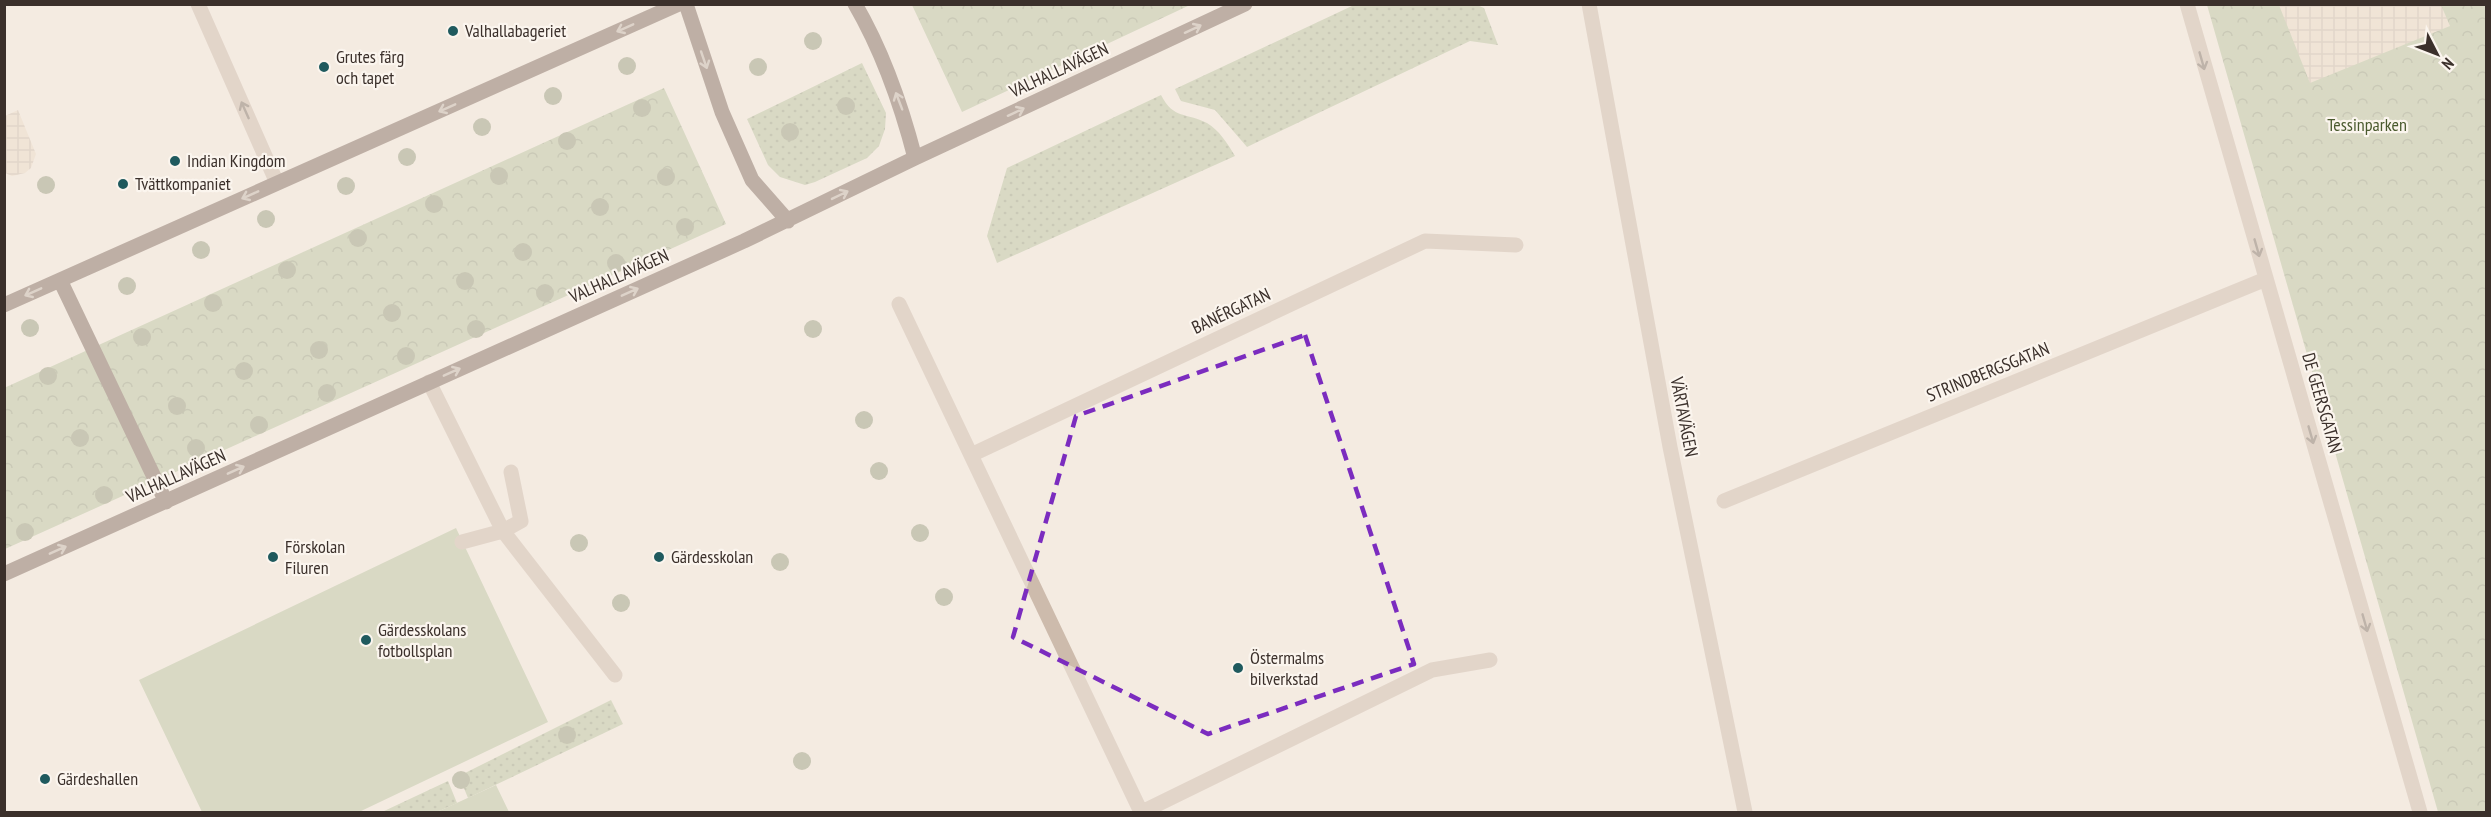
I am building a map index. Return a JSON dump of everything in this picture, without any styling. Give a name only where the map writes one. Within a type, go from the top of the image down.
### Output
[{"type":"main road","points":[[4,305],[679,4]]},
{"type":"main road","points":[[686,4],[722,111],[752,180],[788,220]]},
{"type":"main road","points":[[855,4],[874,37],[903,113],[915,158]]},
{"type":"main road","name":"VALHALLAVÄGEN","points":[[4,574],[788,220],[1245,4]]},
{"type":"main road","points":[[60,280],[166,502]]},
{"type":"street","points":[[198,4],[277,183]]},
{"type":"street","name":"VÄRTAVÄGEN","points":[[1579,4],[1592,28]]},
{"type":"street","name":"VÄRTAVÄGEN","points":[[1589,4],[1670,447],[1745,813]]},
{"type":"street","name":"DE GEERSGATAN","points":[[2187,4],[2420,813]]},
{"type":"street","name":"BANÉRGATAN","points":[[971,455],[1425,241],[1516,245]]},
{"type":"street","name":"STRINDBERGSGATAN","points":[[1724,501],[2266,279]]},
{"type":"street","points":[[899,304],[1142,813],[1432,669],[1490,660]]},
{"type":"street","points":[[429,382],[503,531],[615,675]]},
{"type":"street","points":[[462,542],[503,531],[521,521],[511,472]]},
{"type":"highlighted area","points":[[1305,335],[1414,664],[1208,734],[1013,637],[1076,416]]},
{"type":"green space","points":[[912,5],[1190,5],[962,112]]},
{"type":"green space","points":[[1354,5],[1477,5],[1484,8],[1498,45],[1470,41],[1247,147],[1215,110],[1181,101],[1175,89]]},
{"type":"green space","name":"Tessinparken","points":[[2207,5],[2486,5],[2486,812],[2438,812]]},
{"type":"green space","points":[[862,63],[886,113],[885,129],[879,146],[867,158],[815,182],[805,185],[780,177],[768,165],[747,119]]},
{"type":"green space","points":[[664,88],[726,224],[5,549],[4,388]]},
{"type":"green space","points":[[1161,95],[1176,112],[1207,123],[1215,129],[1235,156],[997,263],[987,236],[1007,168]]},
{"type":"green space","name":"Gärdesskolans fotbollsplan","points":[[456,528],[548,722],[359,812],[202,812],[139,680]]},
{"type":"green space","points":[[611,700],[623,724],[468,798],[459,776]]},
{"type":"green space","points":[[448,781],[457,803],[437,812],[382,812]]},
{"type":"green space","points":[[496,785],[509,812],[437,812]]},
{"type":"shaded area","points":[[2279,5],[2441,5],[2450,26],[2310,83]]},
{"type":"shaded area","points":[[18,110],[36,154],[31,168],[25,173],[12,176],[5,173],[5,116]]},
{"type":"place","name":"Valhallabageriet","points":[[453,31]]},
{"type":"place","name":"Grutes färg och tapet","points":[[324,67]]},
{"type":"place","name":"Indian Kingdom","points":[[175,161]]},
{"type":"place","name":"Tvättkompaniet","points":[[123,184]]},
{"type":"place","name":"Förskolan Filuren","points":[[273,557]]},
{"type":"place","name":"Gärdesskolan","points":[[659,557]]},
{"type":"place","name":"Gärdesskolans fotbollsplan","points":[[366,640]]},
{"type":"place","name":"Östermalms bilverkstad","points":[[1238,668]]},
{"type":"place","name":"Gärdeshallen","points":[[45,779]]}]
